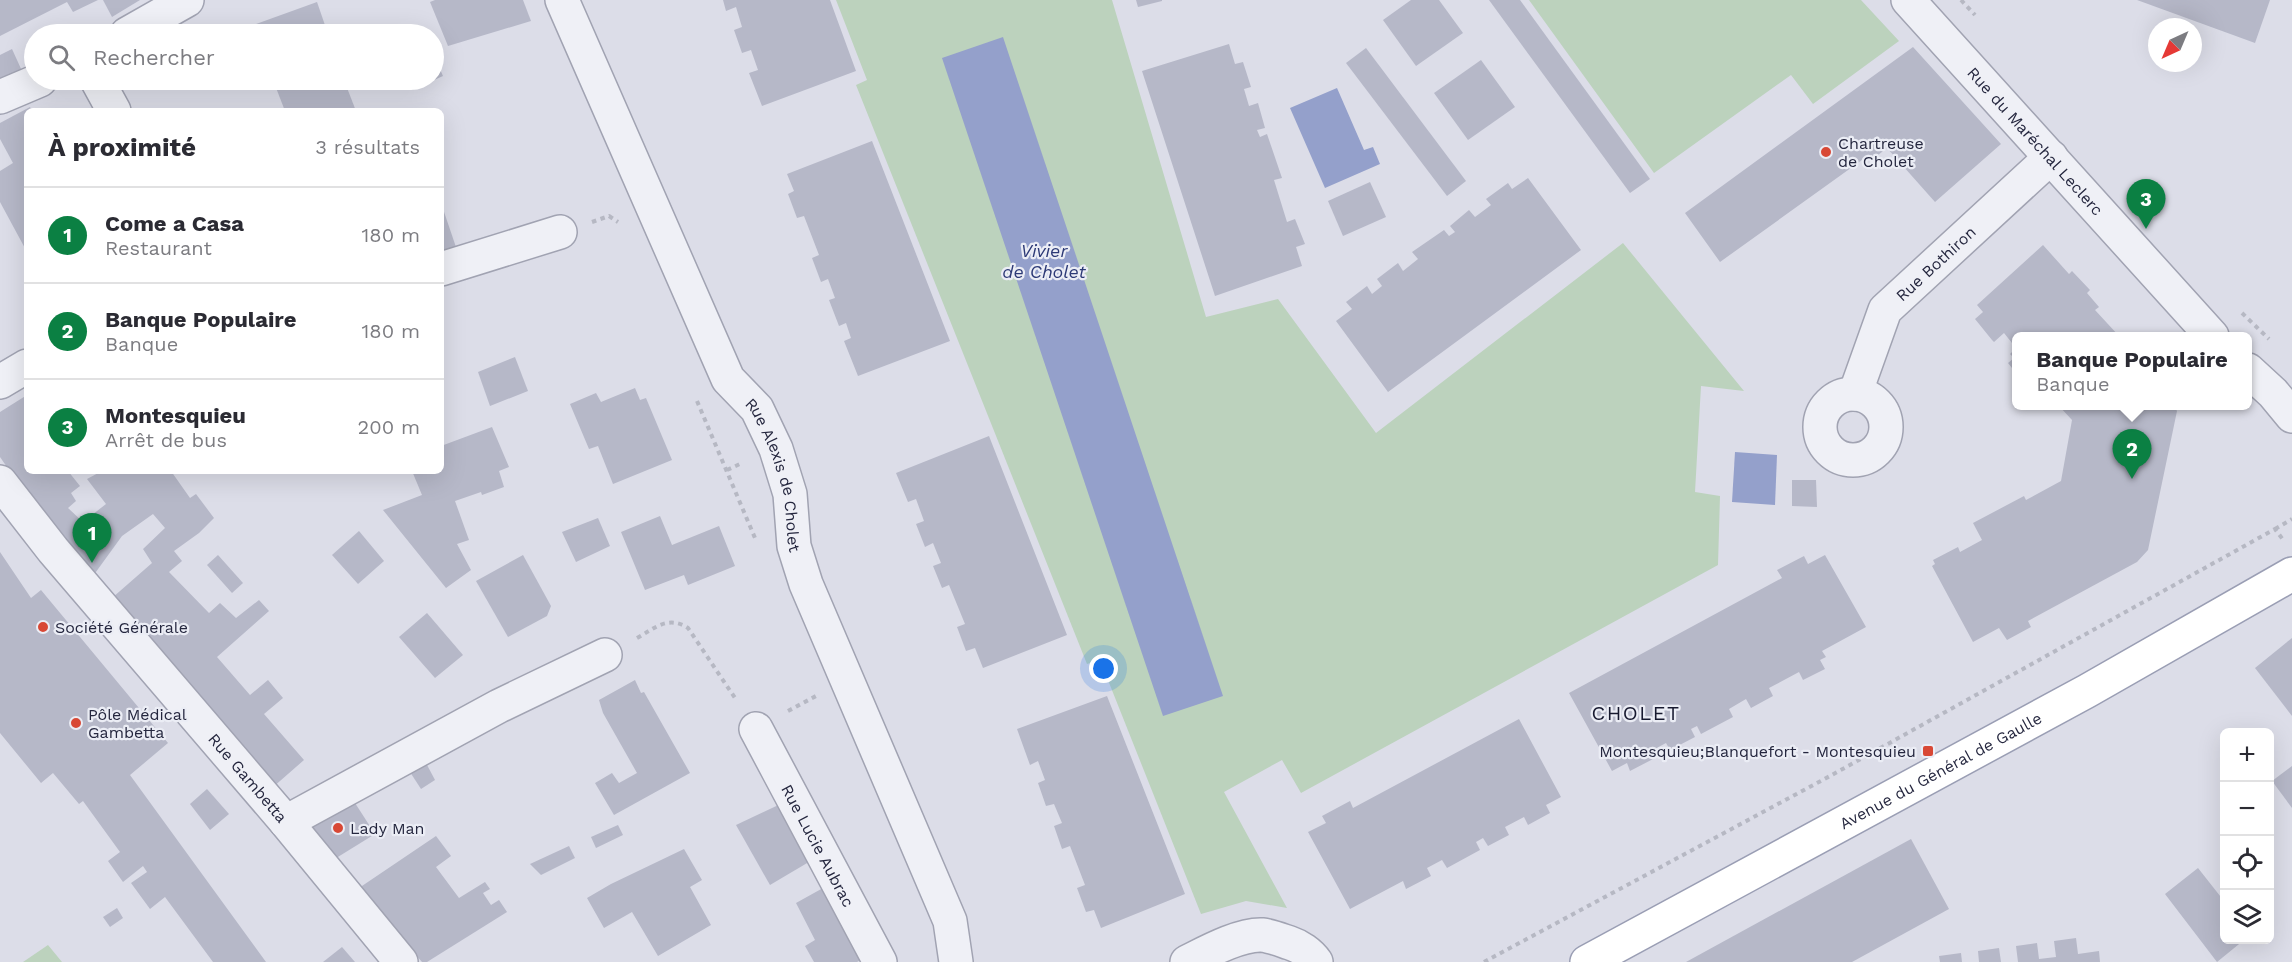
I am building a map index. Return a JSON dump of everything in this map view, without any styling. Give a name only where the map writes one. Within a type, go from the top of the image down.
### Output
[{"type":"main road","name":"Avenue du Général de Gaulle","points":[[1587,962],[2077,696],[2289,559]]},
{"type":"street","points":[[145,24],[187,0]]},
{"type":"street","name":"Rue Alexis de Cholet","points":[[562,0],[728,379],[757,409],[776,450],[790,494],[794,546],[807,584],[950,921],[956,962]]},
{"type":"street","name":"Rue du Maréchal Leclerc","points":[[1908,0],[2208,332]]},
{"type":"street","points":[[0,97],[24,87]]},
{"type":"street","points":[[102,90],[112,108]]},
{"type":"street","name":"Rue Bothiron","points":[[1855,394],[1885,310],[2051,157]]},
{"type":"street","points":[[444,268],[560,232]]},
{"type":"street","points":[[0,382],[24,368]]},
{"type":"street","points":[[2252,374],[2273,393],[2292,416]]},
{"type":"street","name":"Rue Gambetta","points":[[0,482],[53,550],[286,822],[401,962]]},
{"type":"street","points":[[286,822],[499,706],[605,655]]},
{"type":"street","name":"Rue Lucie Aubrac","points":[[756,729],[880,962]]},
{"type":"street","points":[[1188,962],[1247,937],[1263,935],[1294,945],[1312,956],[1316,962]]},
{"type":"path","points":[[560,232],[609,216],[623,227]]},
{"type":"path","points":[[694,393],[758,544]]},
{"type":"path","points":[[1485,962],[1830,776],[2292,519]]},
{"type":"path","points":[[2275,529],[2289,559]]},
{"type":"path","points":[[605,655],[670,621],[679,622],[688,627],[756,729],[820,692]]},
{"type":"green space","points":[[836,0],[1112,0],[1206,317],[1278,299],[1376,433],[1623,243],[1744,391],[1701,386],[1695,492],[1720,496],[1718,565],[1301,793],[1282,760],[1224,792],[1287,908],[1246,901],[1201,914],[1100,660],[1087,664],[856,85],[867,80]]},
{"type":"green space","points":[[1529,0],[1861,0],[1899,41],[1813,104],[1791,75],[1654,173]]},
{"type":"green space","points":[[48,945],[62,962],[23,962]]},
{"type":"water","name":"Vivier de Cholet","points":[[1003,37],[1223,696],[1163,716],[942,58]]},
{"type":"water","points":[[1337,88],[1364,150],[1373,147],[1380,164],[1325,188],[1290,108]]},
{"type":"water","points":[[1735,452],[1777,455],[1775,505],[1732,502]]},
{"type":"building","points":[[0,0],[98,0],[73,12],[67,2],[0,36]]},
{"type":"building","points":[[103,0],[140,0],[112,17]]},
{"type":"building","points":[[435,0],[523,0],[531,21],[448,46],[444,36],[444,24],[439,24],[430,2]]},
{"type":"building","points":[[723,0],[830,0],[856,71],[762,106],[749,73],[758,70],[751,50],[742,53],[734,30],[742,27],[736,7],[726,11]]},
{"type":"building","points":[[1136,0],[1162,0],[1162,1],[1138,7]]},
{"type":"building","points":[[1411,0],[1439,0],[1463,33],[1416,66],[1383,20]]},
{"type":"building","points":[[1489,0],[1520,0],[1650,179],[1630,193]]},
{"type":"building","points":[[2137,0],[2270,0],[2255,43],[2202,24],[2202,18],[2186,18]]},
{"type":"building","points":[[317,2],[325,24],[256,24]]},
{"type":"building","points":[[1229,44],[1235,64],[1243,62],[1251,87],[1244,89],[1249,106],[1258,103],[1265,128],[1257,130],[1260,137],[1267,134],[1282,178],[1274,180],[1287,222],[1295,219],[1305,244],[1296,247],[1302,266],[1215,296],[1142,71]]},
{"type":"building","name":"Chartreuse de Cholet","points":[[1913,47],[2001,144],[1935,202],[1887,148],[1873,159],[1869,155],[1720,262],[1685,213]]},
{"type":"building","points":[[1366,48],[1466,181],[1447,196],[1346,63]]},
{"type":"building","points":[[12,49],[22,71],[0,81],[0,55]]},
{"type":"building","points":[[1481,60],[1515,107],[1468,140],[1434,93]]},
{"type":"building","points":[[277,90],[348,90],[355,108],[284,108]]},
{"type":"building","points":[[24,110],[24,246],[0,202],[0,171],[13,163],[0,139],[0,123]]},
{"type":"building","points":[[872,141],[950,341],[858,376],[844,341],[851,338],[846,323],[839,326],[829,300],[835,298],[828,279],[821,282],[812,258],[819,255],[804,216],[797,218],[788,194],[794,191],[787,174]]},
{"type":"building","points":[[1528,178],[1581,250],[1388,392],[1336,321],[1352,309],[1346,302],[1367,286],[1372,294],[1382,286],[1377,279],[1398,263],[1403,271],[1418,259],[1412,252],[1444,230],[1449,236],[1455,232],[1450,226],[1469,210],[1475,217],[1491,205],[1486,199],[1508,183],[1512,189]]},
{"type":"building","points":[[1370,182],[1386,217],[1343,236],[1328,201]]},
{"type":"building","points":[[444,212],[458,253],[444,256]]},
{"type":"building","points":[[2043,245],[2069,274],[2072,271],[2090,290],[2087,293],[2099,307],[2095,310],[2115,332],[2012,332],[2012,343],[2004,333],[1994,342],[1975,319],[1983,312],[1977,305]]},
{"type":"building","points":[[515,357],[528,391],[490,406],[478,372]]},
{"type":"building","points":[[635,388],[640,400],[646,398],[672,460],[613,484],[598,446],[589,449],[570,404],[596,393],[601,402]]},
{"type":"building","points":[[24,397],[24,474],[70,474],[80,486],[71,493],[76,501],[68,508],[83,522],[106,504],[87,479],[96,474],[173,474],[190,498],[196,494],[214,518],[199,533],[174,551],[182,561],[169,572],[209,613],[220,603],[236,618],[259,600],[269,611],[217,657],[250,695],[268,680],[283,698],[264,714],[304,760],[272,788],[112,598],[152,563],[143,549],[165,528],[153,514],[122,536],[93,576],[27,496],[0,457],[0,412]]},
{"type":"building","points":[[2063,410],[2177,411],[2148,550],[2137,562],[2028,621],[2031,627],[2007,640],[1999,628],[1973,642],[1932,566],[1935,564],[1933,560],[1958,547],[1960,552],[1982,540],[1973,523],[2024,496],[2026,500],[2061,481],[2072,420]]},
{"type":"building","points":[[492,427],[509,467],[499,471],[504,487],[455,501],[469,540],[457,544],[471,570],[446,588],[383,510],[422,495],[413,474],[444,474],[444,445]]},
{"type":"building","points":[[989,436],[1067,635],[983,668],[975,648],[966,651],[957,627],[965,624],[949,585],[942,588],[933,566],[941,563],[933,543],[925,547],[916,524],[924,521],[916,499],[908,502],[896,473]]},
{"type":"building","points":[[1792,480],[1816,480],[1817,507],[1792,506]]},
{"type":"building","points":[[660,516],[672,545],[719,526],[735,566],[688,585],[684,575],[645,590],[621,532]]},
{"type":"building","points":[[598,518],[610,546],[576,562],[562,532]]},
{"type":"building","points":[[359,531],[384,561],[358,584],[332,555]]},
{"type":"building","points":[[0,552],[31,598],[41,590],[168,743],[130,775],[266,962],[213,962],[165,897],[150,909],[131,883],[147,872],[143,866],[123,882],[108,861],[120,852],[83,801],[79,804],[53,773],[41,783],[0,733]]},
{"type":"building","points":[[218,555],[243,583],[232,593],[207,565]]},
{"type":"building","points":[[523,555],[551,606],[547,616],[508,637],[476,581]]},
{"type":"building","points":[[1825,555],[1866,627],[1822,651],[1826,657],[1820,660],[1825,669],[1803,680],[1799,672],[1769,688],[1773,696],[1751,708],[1746,699],[1729,709],[1733,717],[1701,734],[1697,726],[1691,729],[1695,737],[1670,750],[1666,743],[1651,751],[1655,758],[1630,771],[1627,763],[1612,771],[1569,693],[1782,578],[1777,570],[1804,556],[1808,564]]},
{"type":"building","points":[[427,613],[463,655],[435,678],[399,637]]},
{"type":"building","points":[[2292,638],[2292,716],[2255,668]]},
{"type":"building","points":[[635,680],[690,773],[614,815],[595,783],[612,773],[619,783],[637,773],[603,713],[599,700]]},
{"type":"building","points":[[1107,696],[1185,894],[1101,928],[1094,910],[1086,912],[1077,888],[1085,885],[1070,846],[1062,849],[1054,826],[1062,823],[1054,804],[1046,806],[1038,783],[1045,780],[1038,761],[1030,765],[1017,729]]},
{"type":"building","points":[[1519,719],[1561,797],[1546,805],[1550,813],[1528,825],[1524,817],[1505,827],[1509,835],[1488,846],[1483,838],[1476,842],[1480,850],[1447,868],[1442,860],[1427,868],[1431,876],[1406,889],[1403,881],[1350,909],[1308,832],[1326,823],[1322,816],[1350,801],[1353,808]]},
{"type":"building","points":[[426,763],[435,780],[421,789],[410,772]]},
{"type":"building","points":[[2292,766],[2292,808],[2274,784],[2274,780]]},
{"type":"building","points":[[207,789],[229,814],[210,830],[190,804]]},
{"type":"building","points":[[789,800],[819,856],[770,885],[736,825]]},
{"type":"building","points":[[355,803],[375,834],[333,860],[307,830]]},
{"type":"building","points":[[618,825],[623,835],[596,848],[591,837]]},
{"type":"building","points":[[436,836],[451,856],[436,867],[459,898],[485,882],[490,889],[483,893],[491,905],[499,900],[507,912],[427,962],[422,962],[359,888]]},
{"type":"building","points":[[1911,839],[1949,909],[1852,962],[1686,962]]},
{"type":"building","points":[[569,846],[575,858],[541,875],[530,864]]},
{"type":"building","points":[[684,849],[702,880],[690,887],[711,925],[658,956],[632,912],[604,928],[587,898]]},
{"type":"building","points":[[2198,868],[2220,896],[2220,944],[2239,944],[2217,962],[2165,894]]},
{"type":"building","points":[[832,883],[870,955],[857,962],[814,962],[805,946],[815,940],[796,903]]},
{"type":"building","points":[[117,908],[123,918],[110,927],[103,917]]},
{"type":"building","points":[[2076,938],[2078,954],[2099,951],[2100,962],[2018,962],[2016,946],[2037,943],[2039,959],[2056,957],[2054,941]]},
{"type":"building","points":[[342,947],[355,962],[323,962]]},
{"type":"building","points":[[1999,948],[2001,962],[1979,962],[1978,951]]},
{"type":"building","points":[[1961,953],[1962,962],[1940,962],[1939,956]]},
{"type":"place","name":"Chartreuse de Cholet","points":[[1826,152]]},
{"type":"place","name":"Montesquieu","points":[[2146,229]]},
{"type":"place","name":"Banque Populaire","points":[[2132,479]]},
{"type":"place","name":"Come a Casa","points":[[92,563]]},
{"type":"place","name":"Société Générale","points":[[43,627]]},
{"type":"place","name":"Pôle Médical Gambetta","points":[[76,723]]},
{"type":"place","name":"Montesquieu;Blanquefort - Montesquieu","points":[[1928,751]]},
{"type":"place","name":"Lady Man","points":[[338,828]]},
{"type":"district","name":"CHOLET","points":[[1636,713]]}]
